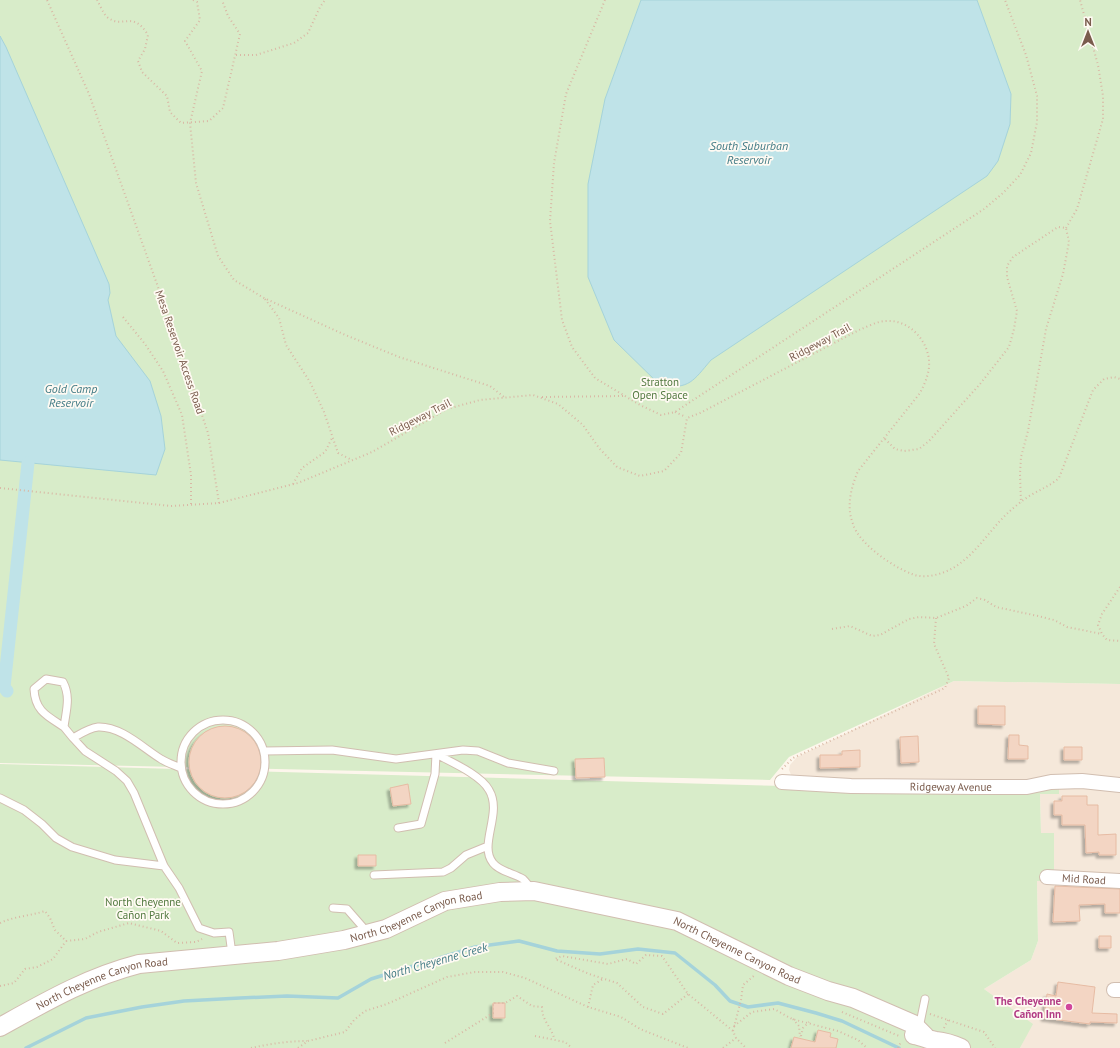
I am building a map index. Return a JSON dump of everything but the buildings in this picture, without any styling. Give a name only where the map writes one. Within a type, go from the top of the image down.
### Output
[{"type":"street","name":"Ridgeway Avenue","points":[[781,776],[851,786],[1027,786],[1051,782],[1082,781],[1120,785]]},
{"type":"street","name":"Mid Road","points":[[1047,877],[1120,881]]},
{"type":"street","name":"North Cheyenne Canyon Road","points":[[0,1027],[76,986],[120,969],[139,964],[278,951],[369,934],[386,929],[445,901],[500,892],[534,891],[677,921],[789,976],[828,991],[848,1004],[911,1035],[943,1040],[961,1048]]},
{"type":"lane","points":[[64,727],[68,699],[67,690],[63,682],[46,679],[34,689],[37,705],[43,713],[64,727],[85,751],[116,771],[127,781],[164,866],[179,888],[199,928],[214,934],[229,932],[232,956]]},
{"type":"lane","points":[[225,720],[241,724],[250,730],[260,741],[264,751],[265,773],[261,781],[256,789],[245,799],[235,803],[221,805],[204,800],[190,790],[184,780],[181,768],[181,753],[188,738],[200,726],[213,721],[225,720]]},
{"type":"lane","points":[[73,738],[98,727],[106,728],[119,732],[162,760],[181,768]]},
{"type":"lane","points":[[264,751],[332,750],[396,759],[463,750],[478,751],[508,763],[554,771]]},
{"type":"lane","points":[[398,828],[421,824],[435,774],[436,754]]},
{"type":"lane","points":[[436,754],[482,781],[489,789],[494,808],[488,846],[493,864],[522,879],[534,891]]},
{"type":"lane","points":[[0,798],[24,810],[42,824],[56,838],[72,847],[115,860],[164,866]]},
{"type":"lane","points":[[374,875],[443,872],[451,868],[466,855],[488,846]]},
{"type":"lane","points":[[333,908],[347,909],[369,934]]},
{"type":"lane","points":[[925,999],[929,1039]]},
{"type":"path","name":"Mesa Reservoir Access Road","points":[[47,0],[89,94],[173,329],[208,433],[219,503]]},
{"type":"path","points":[[98,0],[107,16],[119,22],[129,20],[141,24],[148,35],[145,49],[138,61],[142,72],[167,96],[170,112],[181,123],[210,121],[223,108],[240,34],[228,16],[222,0]]},
{"type":"path","points":[[193,0],[197,2],[200,20],[185,42],[202,71],[190,123],[196,182],[218,256],[234,280],[264,298],[344,334],[399,357],[490,386],[504,397]]},
{"type":"path","points":[[236,54],[256,55],[294,43],[308,33],[320,7],[325,0]]},
{"type":"path","points":[[605,0],[566,94],[554,163],[550,221],[562,320],[572,347],[595,378],[661,415],[675,412],[984,209],[1003,193],[1020,175],[1031,153],[1037,122],[1037,96],[1026,55],[1005,0]]},
{"type":"path","points":[[1021,503],[1021,457],[1028,431],[1046,329],[1063,274],[1069,242],[1066,228],[1077,209],[1103,119],[1103,96],[1098,64],[1080,0]]},
{"type":"path","points":[[885,439],[895,449],[911,452],[919,449],[929,441],[980,384],[1008,347],[1014,329],[1017,311],[1007,277],[1007,266],[1013,257],[1058,227],[1066,228]]},
{"type":"path","points":[[264,298],[279,318],[286,345],[310,382],[338,453],[352,460]]},
{"type":"path","points":[[123,317],[145,344],[163,371],[182,415],[191,475],[191,505]]},
{"type":"path","name":"Ridgeway Trail","points":[[219,503],[293,484],[372,452],[447,409],[480,400],[534,394],[558,404],[583,424],[599,448],[617,467],[640,476],[664,471],[681,453],[687,418],[700,414],[859,330],[885,321],[909,326],[917,333],[928,354],[929,366],[927,380],[920,393],[885,439],[858,471],[852,485],[850,498],[852,524],[856,533],[880,556],[912,574],[933,576],[958,566],[969,556],[993,527],[1031,495],[1051,486],[1059,478],[1093,390],[1104,379],[1114,377],[1120,379]]},
{"type":"path","points":[[541,397],[625,396]]},
{"type":"path","points":[[675,412],[687,418]]},
{"type":"path","points":[[293,484],[302,468],[326,452],[332,437]]},
{"type":"path","points":[[0,488],[171,506],[219,503]]},
{"type":"path","points":[[1120,587],[1102,614],[1098,625],[1102,634],[1107,640],[1120,641]]},
{"type":"path","points":[[832,629],[850,626],[872,636],[880,636],[909,619],[919,617],[936,618],[966,606],[977,598],[985,600],[996,607],[1054,620],[1067,627],[1102,634]]},
{"type":"path","points":[[781,776],[792,758],[945,688],[949,678],[934,644],[936,618]]},
{"type":"path","points":[[0,923],[12,917],[33,915],[45,911],[55,930],[66,941]]},
{"type":"path","points":[[0,986],[14,983],[25,969],[37,966],[52,959],[66,941],[85,939],[98,932],[129,923],[161,931],[177,944],[196,942],[214,934]]},
{"type":"path","points":[[688,994],[663,1014],[643,1007],[617,983],[589,974],[555,959],[562,956],[608,964],[627,959],[636,964],[646,955],[662,956],[688,994],[733,1030],[736,1038],[746,1048]]},
{"type":"path","points":[[251,1048],[282,1042],[308,1041],[345,1032],[354,1020],[365,1011],[387,1004],[447,977],[475,972],[504,972],[525,978],[588,1008],[621,1017],[640,1029],[688,1048]]},
{"type":"path","points":[[733,1030],[741,1000],[743,985],[757,974]]},
{"type":"path","points":[[588,1008],[594,985],[604,979]]},
{"type":"path","points":[[445,1043],[493,1013],[493,1003],[505,1003],[517,996],[532,1006],[542,1007],[542,1017],[552,1029],[554,1038]]},
{"type":"path","points":[[734,1026],[752,1012],[774,1009],[792,1018],[838,1030],[858,1040],[867,1048]]},
{"type":"path","points":[[936,1016],[984,1032],[995,1048]]},
{"type":"path","points":[[792,1018],[799,1026],[800,1038],[803,1028],[809,1022]]},
{"type":"path","points":[[535,1036],[554,1038],[565,1042],[572,1048]]},
{"type":"path","points":[[723,1048],[736,1038]]},
{"type":"path","points":[[298,1048],[308,1041]]},
{"type":"path","points":[[898,1048],[901,1042]]},
{"type":"shaded area","points":[[954,681],[1120,684],[1120,1048],[1020,1048],[1032,1024],[984,989],[1031,960],[1038,941],[1037,881],[1054,881],[1054,833],[1041,833],[1040,794],[1059,788],[1059,774],[1018,782],[795,779],[792,777],[789,770],[790,765],[797,757]]},
{"type":"green space","name":"Stratton Open Space","points":[[0,0],[1120,0],[1120,684],[954,681],[789,757],[770,780],[0,763]]},
{"type":"green space","name":"North Cheyenne Cañon Park","points":[[0,764],[784,786],[794,790],[807,791],[1059,788],[1059,794],[1040,794],[1041,833],[1054,833],[1054,881],[1037,881],[1038,941],[1031,960],[984,989],[1033,1024],[1020,1048],[0,1048]]},
{"type":"water","name":"South Suburban Reservoir","points":[[641,0],[977,0],[1011,94],[1010,124],[998,161],[987,176],[711,360],[690,382],[679,386],[661,386],[614,340],[588,277],[588,184],[605,99]]},
{"type":"water","name":"Gold Camp Reservoir","points":[[0,36],[109,284],[110,293],[108,300],[116,336],[150,381],[161,416],[165,449],[156,475],[0,460]]},
{"type":"waterway","points":[[7,691],[4,687],[28,463]]},
{"type":"waterway","name":"North Cheyenne Creek","points":[[26,1048],[86,1018],[142,1007],[184,1001],[240,998],[287,996],[338,998],[371,979],[475,947],[519,941],[557,951],[600,954],[638,949],[675,953],[715,985],[730,1001],[748,1007],[778,1003],[816,1013],[842,1021],[899,1048]]},
{"type":"place","name":"The Cheyenne Cañon Inn","points":[[1069,1007]]}]
